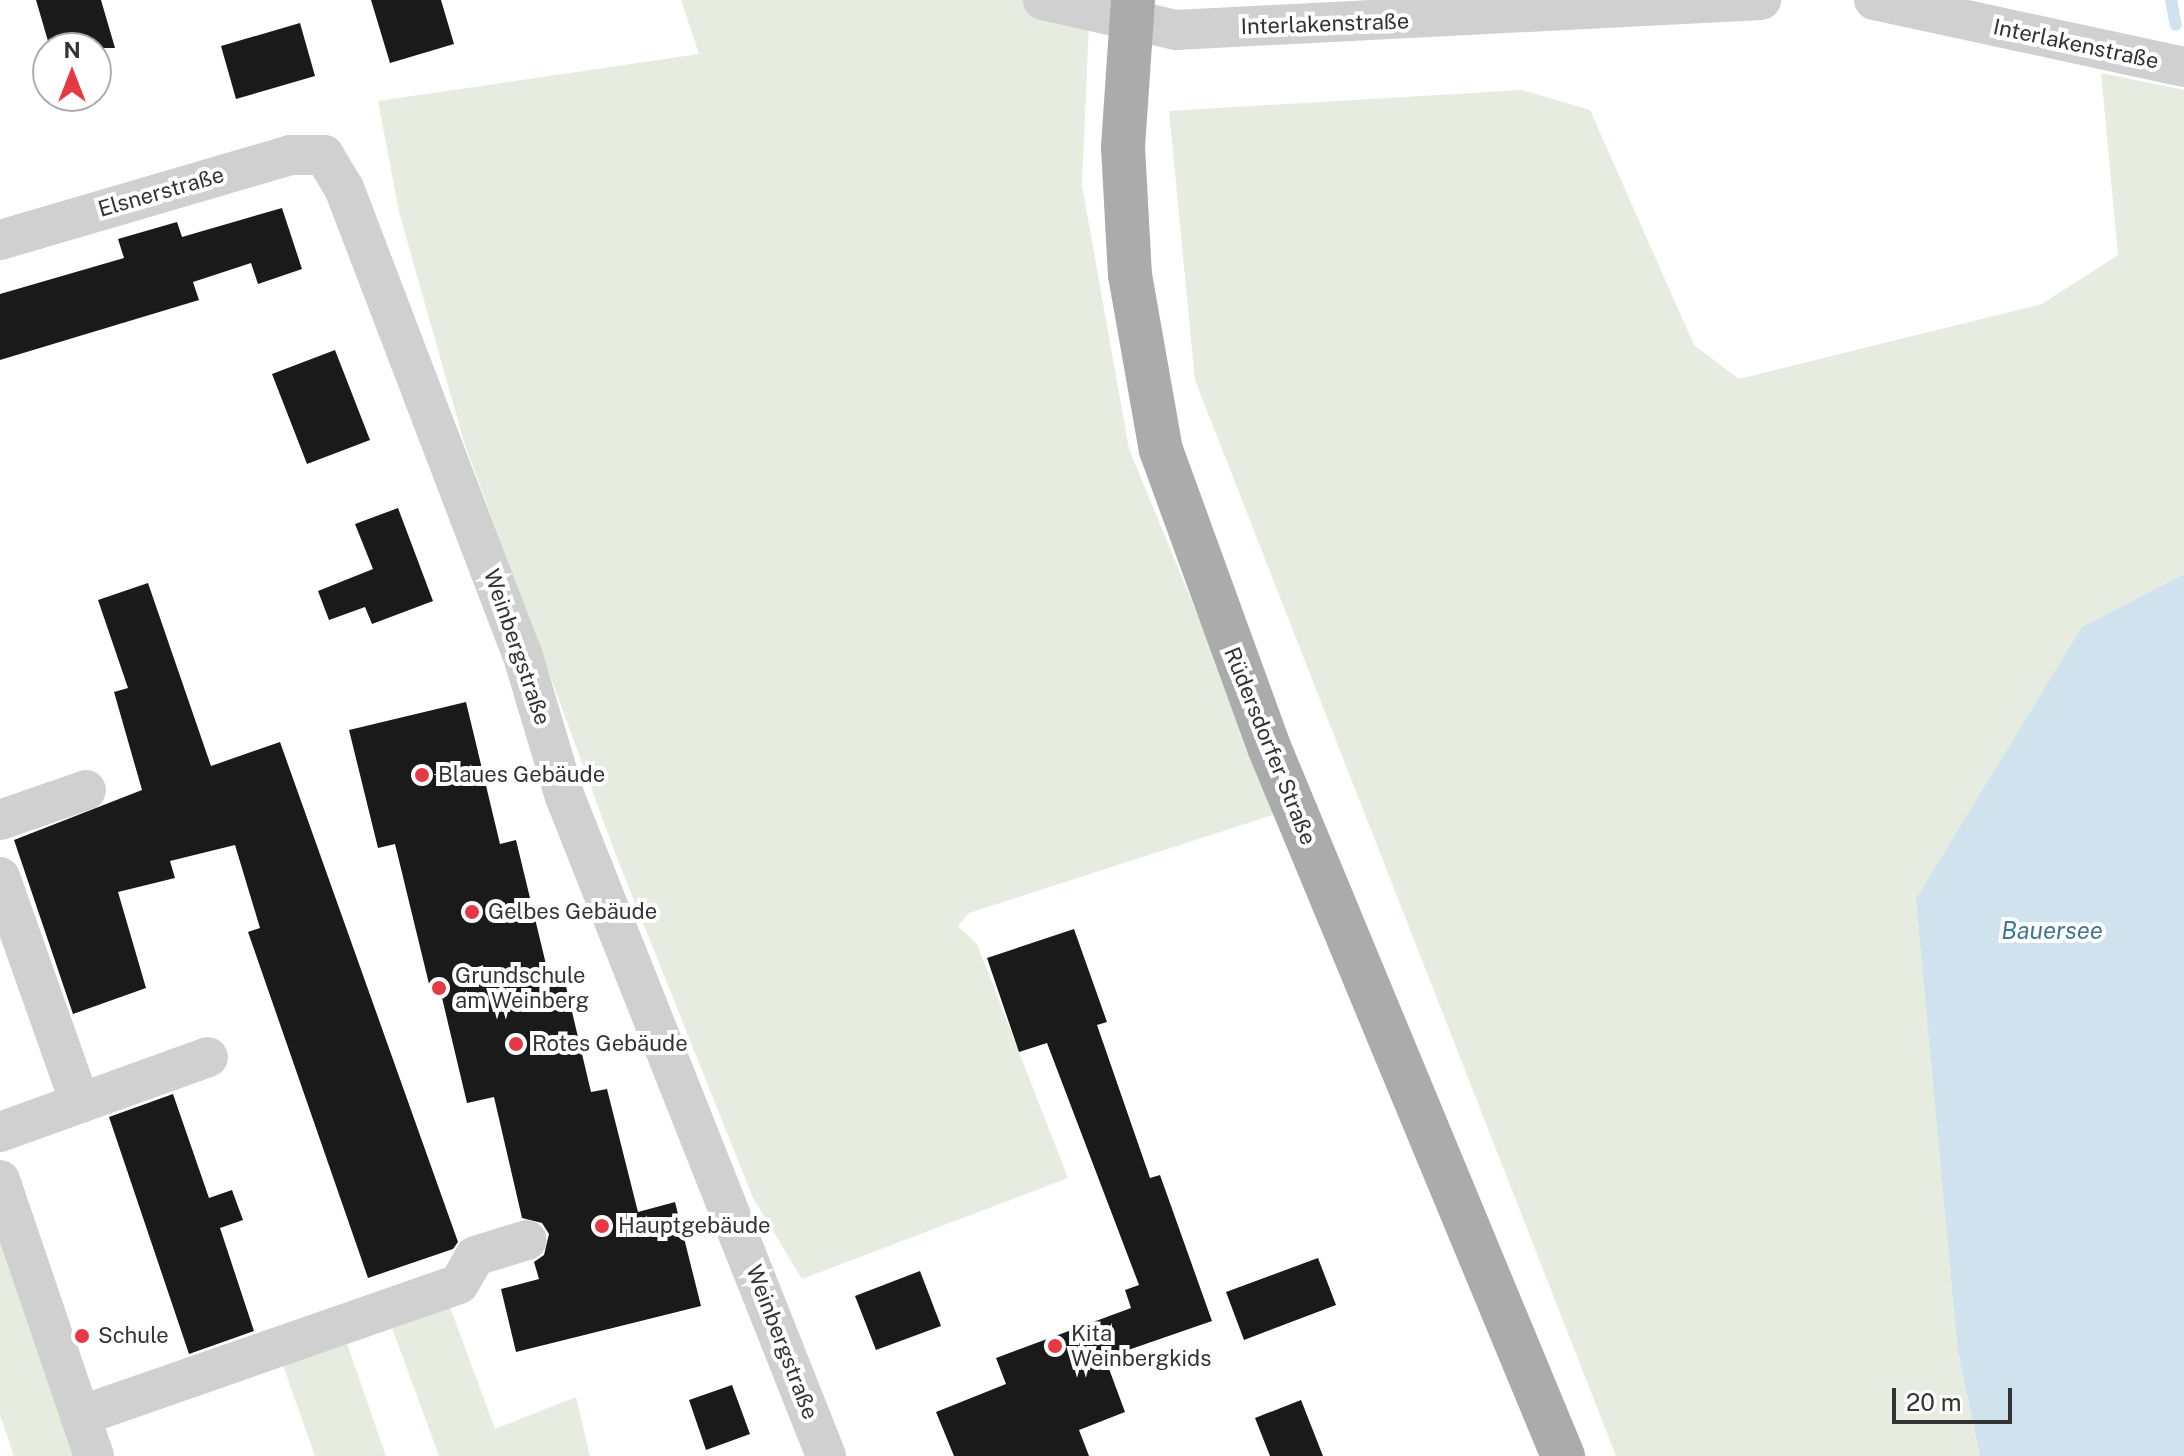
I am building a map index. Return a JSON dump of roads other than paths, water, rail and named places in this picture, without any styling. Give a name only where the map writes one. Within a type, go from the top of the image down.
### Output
[{"type":"main road","name":"Rüdersdorfer Straße","points":[[1131,12],[1123,147],[1130,275],[1161,450],[1269,747],[1563,1456]]},
{"type":"street","name":"Interlakenstraße","points":[[1043,0],[1131,12],[1176,30],[1761,0]]},
{"type":"street","name":"Interlakenstraße","points":[[1874,0],[2184,67]]},
{"type":"street","name":"Elsnerstraße","points":[[0,240],[290,155],[324,155]]},
{"type":"street","name":"Weinbergstraße","points":[[324,155],[344,188],[522,653],[565,797],[826,1456]]},
{"type":"street","points":[[0,820],[86,790]]},
{"type":"street","points":[[0,877],[80,1103]]},
{"type":"street","points":[[0,1132],[208,1057]]},
{"type":"street","points":[[0,1180],[94,1456]]},
{"type":"street","points":[[80,1416],[459,1284],[475,1256],[527,1240]]},
{"type":"water","name":"Bauersee","points":[[2184,574],[2184,1456],[1980,1456],[1958,1352],[1916,899],[2082,627]]},
{"type":"waterway","points":[[2171,0],[2176,25]]},
{"type":"place","name":"Blaues Gebäude","points":[[422,775]]},
{"type":"place","name":"Gelbes Gebäude","points":[[472,912]]},
{"type":"place","name":"Grundschule am Weinberg","points":[[439,988]]},
{"type":"place","name":"Rotes Gebäude","points":[[516,1044]]},
{"type":"place","name":"Hauptgebäude","points":[[602,1226]]},
{"type":"place","name":"Schule","points":[[82,1336]]},
{"type":"place","name":"Kita Weinbergkids","points":[[1055,1346]]}]
